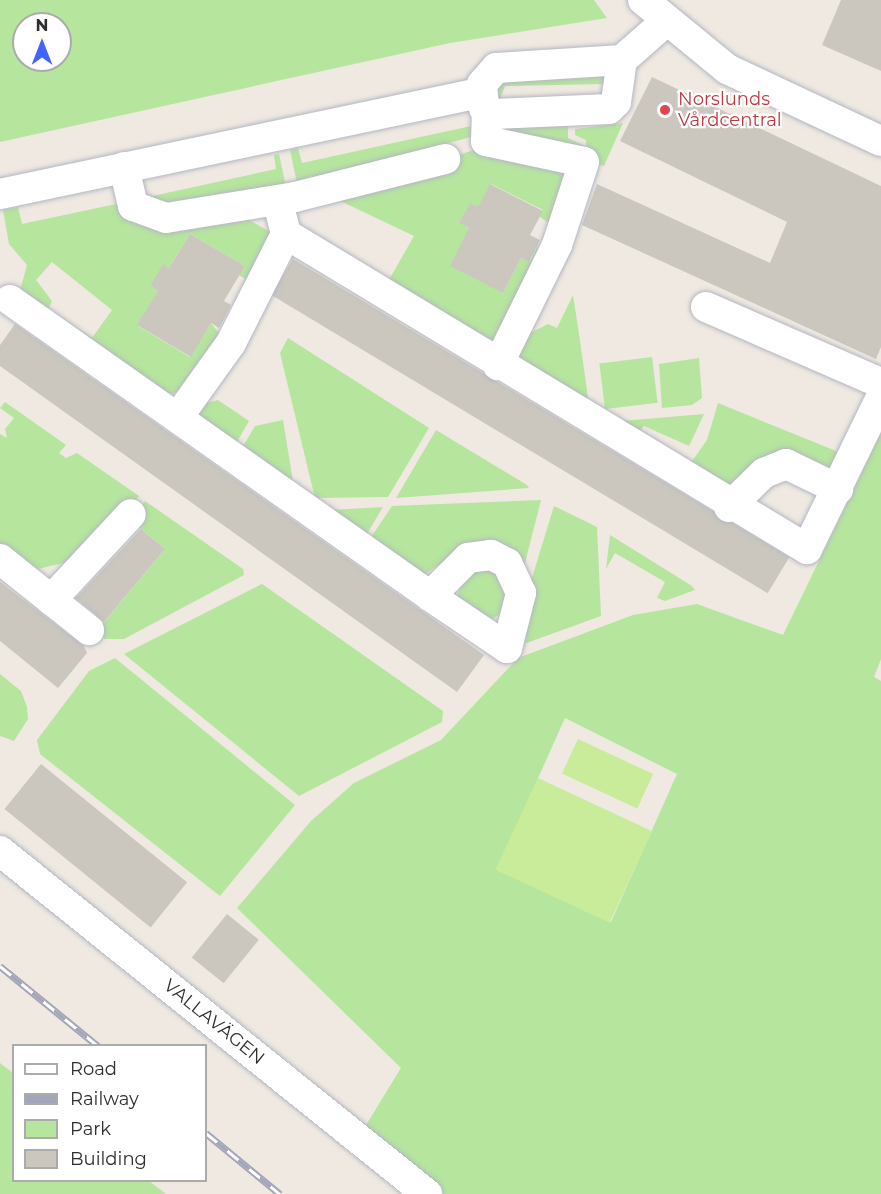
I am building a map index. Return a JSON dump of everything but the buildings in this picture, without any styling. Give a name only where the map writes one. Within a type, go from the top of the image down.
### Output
[{"type":"street","points":[[643,0],[665,22],[727,69],[881,141]]},
{"type":"street","points":[[498,365],[557,245],[584,162],[486,141],[484,102],[487,76],[508,65],[622,60],[665,22]]},
{"type":"street","points":[[0,194],[124,167],[484,102],[609,109],[616,102],[622,60]]},
{"type":"street","points":[[124,167],[133,206],[154,217],[278,199],[446,159]]},
{"type":"street","points":[[178,417],[231,343],[286,234],[278,199]]},
{"type":"street","points":[[286,234],[729,507],[807,549],[843,480],[881,397]]},
{"type":"street","points":[[3,298],[178,417],[430,596]]},
{"type":"street","points":[[706,307],[881,383]]},
{"type":"street","points":[[729,507],[764,472],[786,464],[843,480]]},
{"type":"street","points":[[51,600],[131,514]]},
{"type":"street","points":[[0,559],[89,630]]},
{"type":"street","name":"VALLAVÄGEN","points":[[0,851],[427,1194]]},
{"type":"green space","points":[[0,0],[594,0],[607,18],[450,43],[0,142]]},
{"type":"green space","points":[[603,76],[610,84],[598,102],[604,84],[505,86],[499,102],[492,90],[499,82]]},
{"type":"green space","points":[[472,117],[475,136],[297,183],[290,150],[298,148],[302,163],[471,126]]},
{"type":"green space","points":[[623,123],[604,166],[587,161],[586,140],[575,135],[575,129]]},
{"type":"green space","points":[[568,125],[568,138],[582,145],[579,154],[502,139],[499,126]]},
{"type":"green space","points":[[482,147],[566,169],[549,223],[540,217],[543,210],[491,184],[478,208],[470,203],[460,223],[469,228],[503,293],[521,258],[530,262],[537,247],[546,252],[496,342],[482,344],[385,287],[414,236],[334,198]]},
{"type":"green space","points":[[279,154],[286,187],[165,211],[148,197],[276,169],[274,155]]},
{"type":"green space","points":[[116,204],[122,211],[242,216],[274,234],[251,282],[239,275],[245,266],[190,234],[169,268],[163,265],[150,286],[158,291],[138,326],[190,357],[211,323],[224,340],[184,391],[161,395],[55,314],[92,338],[112,310],[52,262],[36,280],[52,301],[45,317],[18,298],[27,265],[9,244],[3,210],[18,207],[22,224]]},
{"type":"green space","points":[[573,295],[589,404],[513,360],[522,337],[548,324],[557,328]]},
{"type":"green space","points":[[288,338],[429,428],[388,497],[315,498],[280,353]]},
{"type":"green space","points":[[652,357],[658,403],[605,409],[599,363]]},
{"type":"green space","points":[[699,358],[702,398],[692,405],[662,408],[659,364]]},
{"type":"green space","points":[[218,400],[249,421],[234,447],[198,424],[198,405]]},
{"type":"green space","points":[[5,402],[66,445],[59,453],[66,458],[77,453],[139,496],[112,530],[71,561],[34,570],[0,552],[0,434],[7,438],[5,429],[14,418],[0,408]]},
{"type":"green space","points":[[718,403],[836,451],[845,463],[834,479],[752,471],[721,491],[690,464],[707,440]]},
{"type":"green space","points":[[704,414],[689,446],[644,426],[633,442],[622,421]]},
{"type":"green space","points":[[283,420],[295,494],[239,453],[255,426]]},
{"type":"green space","points":[[436,430],[527,485],[529,488],[396,498]]},
{"type":"green space","points":[[881,433],[881,659],[874,677],[881,681],[881,1194],[441,1194],[363,1130],[401,1068],[237,908],[311,821],[354,783],[441,740],[518,658],[633,615],[697,604],[783,635]],"holes":[[[565,718],[677,774],[611,922],[497,870]]]},
{"type":"green space","points":[[541,500],[523,571],[456,554],[423,575],[365,546],[392,506]]},
{"type":"green space","points":[[145,501],[243,569],[244,575],[124,639],[105,639],[99,634],[101,626],[165,549],[132,521]]},
{"type":"green space","points":[[554,506],[597,527],[601,616],[521,645],[513,640]]},
{"type":"green space","points":[[383,507],[362,542],[314,511]]},
{"type":"green space","points":[[610,535],[695,590],[665,601],[657,598],[665,582],[615,553],[606,569]]},
{"type":"green space","points":[[466,569],[505,570],[506,611],[490,620],[457,598]]},
{"type":"green space","points":[[262,584],[443,711],[442,722],[299,796],[124,654]]},
{"type":"green space","points":[[115,658],[295,805],[220,896],[40,754],[37,740],[89,671]]},
{"type":"green space","points":[[0,674],[21,691],[27,707],[28,719],[14,741],[0,736]]},
{"type":"green space","points":[[578,739],[653,774],[637,809],[562,773]]},
{"type":"green space","points":[[538,778],[652,831],[610,923],[495,870]]},
{"type":"green space","points":[[0,1063],[12,1072],[12,1182],[150,1182],[166,1194],[0,1194]]},
{"type":"railway","points":[[0,966],[96,1044]]},
{"type":"railway","points":[[207,1134],[280,1194]]},
{"type":"place","name":"Norslunds Vårdcentral","points":[[665,110]]}]
